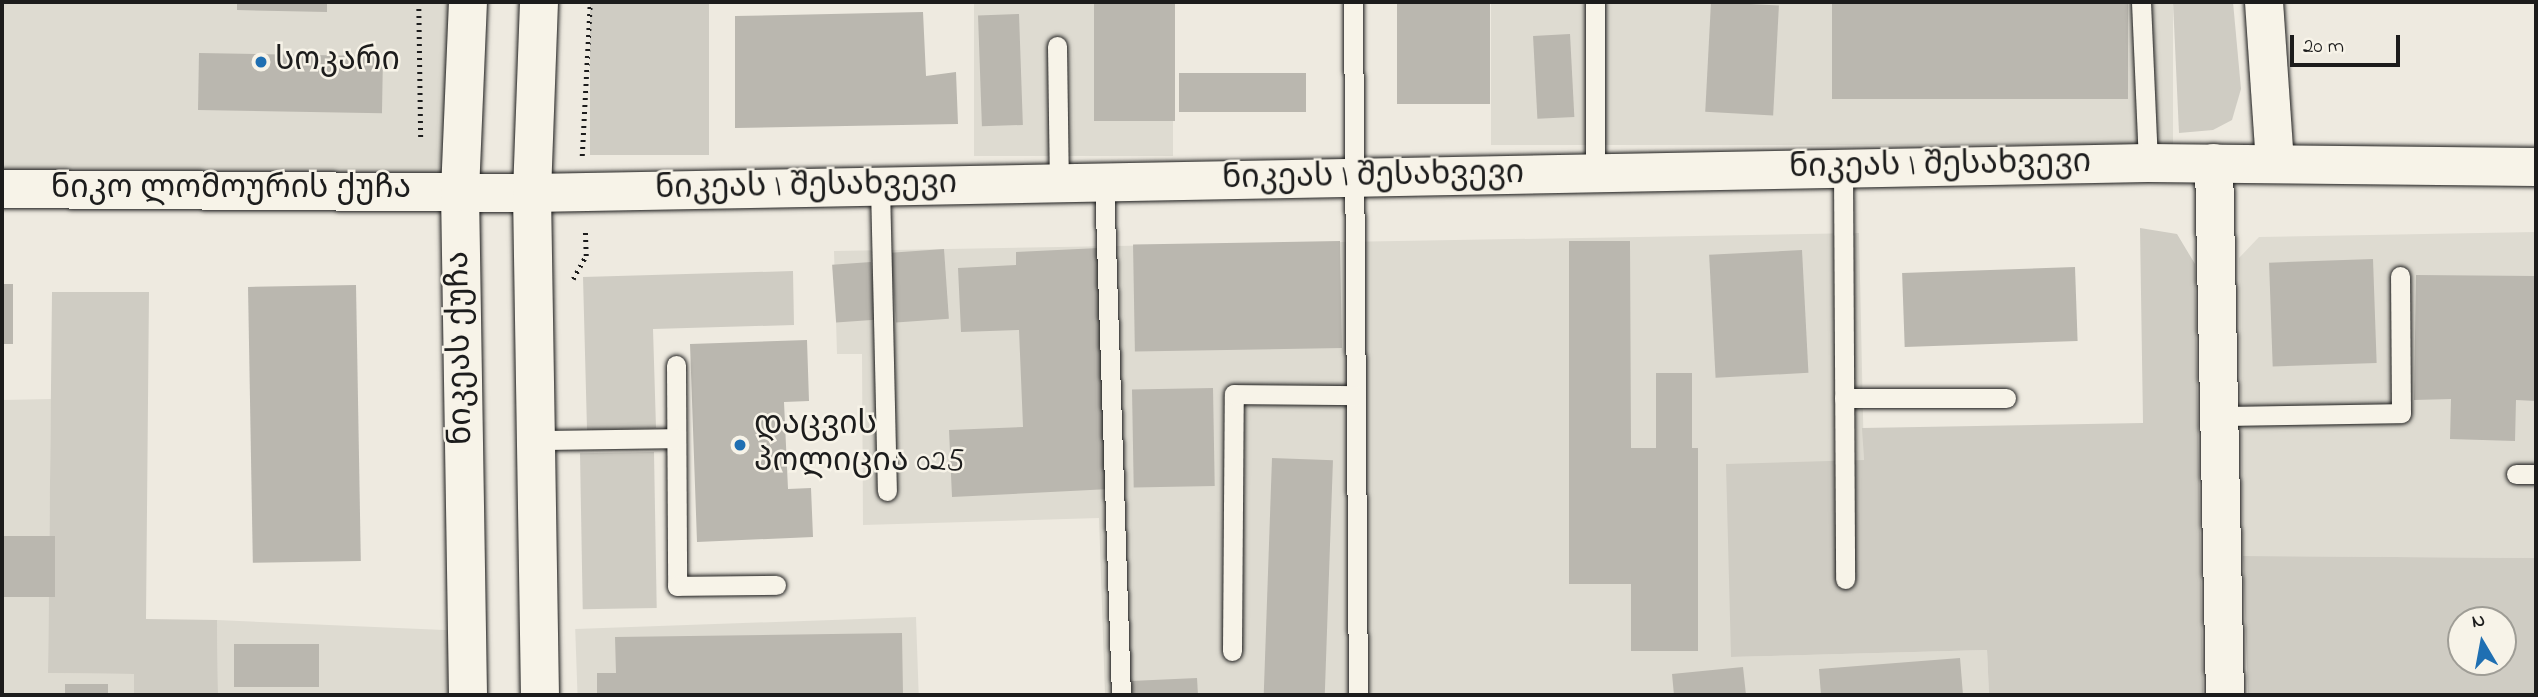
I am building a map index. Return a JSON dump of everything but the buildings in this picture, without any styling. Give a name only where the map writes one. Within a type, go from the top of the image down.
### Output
[{"type":"street","name":"ნიკეას ქუჩა","points":[[468,2],[460,192],[468,695]]},
{"type":"street","points":[[540,2],[532,193],[540,695]]},
{"type":"street","points":[[2264,2],[2275,162]]},
{"type":"street","name":"ნიკეას I შესახვევი","points":[[532,193],[2148,163],[2275,162],[2536,167]]},
{"type":"street","points":[[2214,163],[2225,695]]},
{"type":"street","name":"ნიკო ლომოურის ქუჩა","points":[[2,189],[532,193]]},
{"type":"lane","points":[[1353,2],[1358,695]]},
{"type":"lane","points":[[1595,2],[1595,174]]},
{"type":"lane","points":[[2141,2],[2148,163]]},
{"type":"lane","points":[[1057,46],[1059,183]]},
{"type":"lane","points":[[1843,169],[1845,579]]},
{"type":"lane","points":[[1104,183],[1121,695]]},
{"type":"lane","points":[[880,186],[887,491]]},
{"type":"lane","points":[[2220,416],[2401,413],[2400,276]]},
{"type":"lane","points":[[676,365],[677,586],[776,585]]},
{"type":"lane","points":[[1232,651],[1234,394],[1356,395]]},
{"type":"lane","points":[[1844,398],[2006,398]]},
{"type":"lane","points":[[536,440],[676,438]]},
{"type":"lane","points":[[2516,474],[2536,474]]},
{"type":"path","points":[[570,283],[586,256],[583,192],[590,2]]},
{"type":"shaded area","points":[[2,2],[468,2],[468,189],[2,189]]},
{"type":"shaded area","points":[[590,2],[709,2],[709,155],[590,155]]},
{"type":"shaded area","points":[[974,2],[1173,2],[1173,156],[974,156]]},
{"type":"shaded area","points":[[1491,2],[2173,2],[2173,145],[1491,145]]},
{"type":"shaded area","points":[[2173,2],[2233,2],[2241,89],[2232,120],[2213,130],[2179,133]]},
{"type":"shaded area","points":[[2140,228],[2177,234],[2195,264],[2203,695],[1989,695],[1987,650],[1731,657],[1726,464],[1864,460],[1862,428],[2143,423]]},
{"type":"shaded area","points":[[2536,232],[2536,558],[2243,556],[2239,258],[2259,237]]},
{"type":"shaded area","points":[[1859,233],[1864,460],[1732,657],[1987,650],[1989,695],[1105,695],[1099,518],[863,525],[862,354],[837,354],[834,251]]},
{"type":"shaded area","points":[[793,271],[794,325],[653,329],[656,428],[587,430],[583,277]]},
{"type":"shaded area","points":[[52,292],[149,292],[146,619],[217,620],[218,695],[134,695],[134,674],[48,673]]},
{"type":"shaded area","points":[[51,399],[48,673],[135,674],[134,695],[2,695],[2,400]]},
{"type":"shaded area","points":[[654,452],[657,608],[583,609],[580,453]]},
{"type":"shaded area","points":[[2243,556],[2536,558],[2536,695],[2248,695]]},
{"type":"shaded area","points":[[916,617],[919,695],[578,695],[575,629]]},
{"type":"shaded area","points":[[217,620],[467,631],[468,695],[218,695]]},
{"type":"place","name":"სოკარი","points":[[261,62]]},
{"type":"place","name":"დაცვის პოლიცია 025","points":[[740,445]]}]
